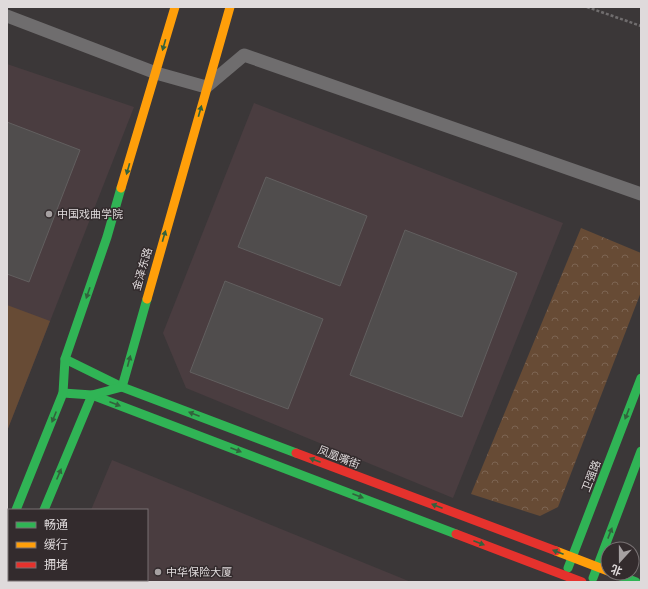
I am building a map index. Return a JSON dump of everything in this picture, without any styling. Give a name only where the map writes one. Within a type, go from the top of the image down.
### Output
[{"type":"street","points":[[16,509],[64,393],[64,359],[108,238],[175,7]]},
{"type":"street","name":"金泽东路","points":[[122,387],[206,87],[230,7]]},
{"type":"street","points":[[7,16],[156,73],[206,87],[244,54],[641,194]]},
{"type":"street","name":"凤凰嘴街","points":[[64,359],[122,387],[600,568]]},
{"type":"street","name":"卫强路","points":[[564,579],[641,378]]},
{"type":"street","points":[[92,395],[122,387]]},
{"type":"street","points":[[64,393],[92,395],[564,579],[582,582]]},
{"type":"street","points":[[44,509],[92,395]]},
{"type":"street","points":[[591,582],[641,451]]},
{"type":"path","points":[[587,7],[641,26]]},
{"type":"shaded area","name":"中国戏曲学院","points":[[7,64],[134,107],[7,431]]},
{"type":"shaded area","points":[[254,103],[563,223],[453,498],[186,388],[163,333]]},
{"type":"shaded area","points":[[112,460],[411,582],[61,582],[148,581],[148,509],[91,509]]},
{"type":"green space","points":[[581,228],[641,253],[641,292],[558,507],[540,516],[471,494]]},
{"type":"green space","points":[[7,305],[50,321],[7,431]]},
{"type":"building","points":[[7,122],[80,150],[29,282],[7,274]]},
{"type":"building","points":[[266,177],[367,216],[340,286],[238,247]]},
{"type":"building","points":[[405,230],[517,273],[462,417],[350,375]]},
{"type":"building","points":[[225,281],[323,319],[288,409],[190,372]]},
{"type":"traffic: fast","points":[[16,509],[63,393],[65,359],[107,237],[121,188]]},
{"type":"traffic: fast","points":[[44,509],[92,395],[122,387],[147,299]]},
{"type":"traffic: fast","points":[[65,359],[122,387],[296,453]]},
{"type":"traffic: fast","points":[[568,568],[641,378]]},
{"type":"traffic: fast","points":[[63,393],[92,395],[456,534]]},
{"type":"traffic: fast","points":[[593,578],[641,451]]},
{"type":"traffic: slow","points":[[121,188],[175,7]]},
{"type":"traffic: slow","points":[[147,299],[230,7]]},
{"type":"traffic: slow","points":[[556,551],[600,568]]},
{"type":"traffic: jam","points":[[296,453],[556,551]]},
{"type":"traffic: jam","points":[[456,534],[582,582]]},
{"type":"place","name":"中国戏曲学院","points":[[49,214]]},
{"type":"place","name":"中华保险大厦","points":[[158,572]]}]
